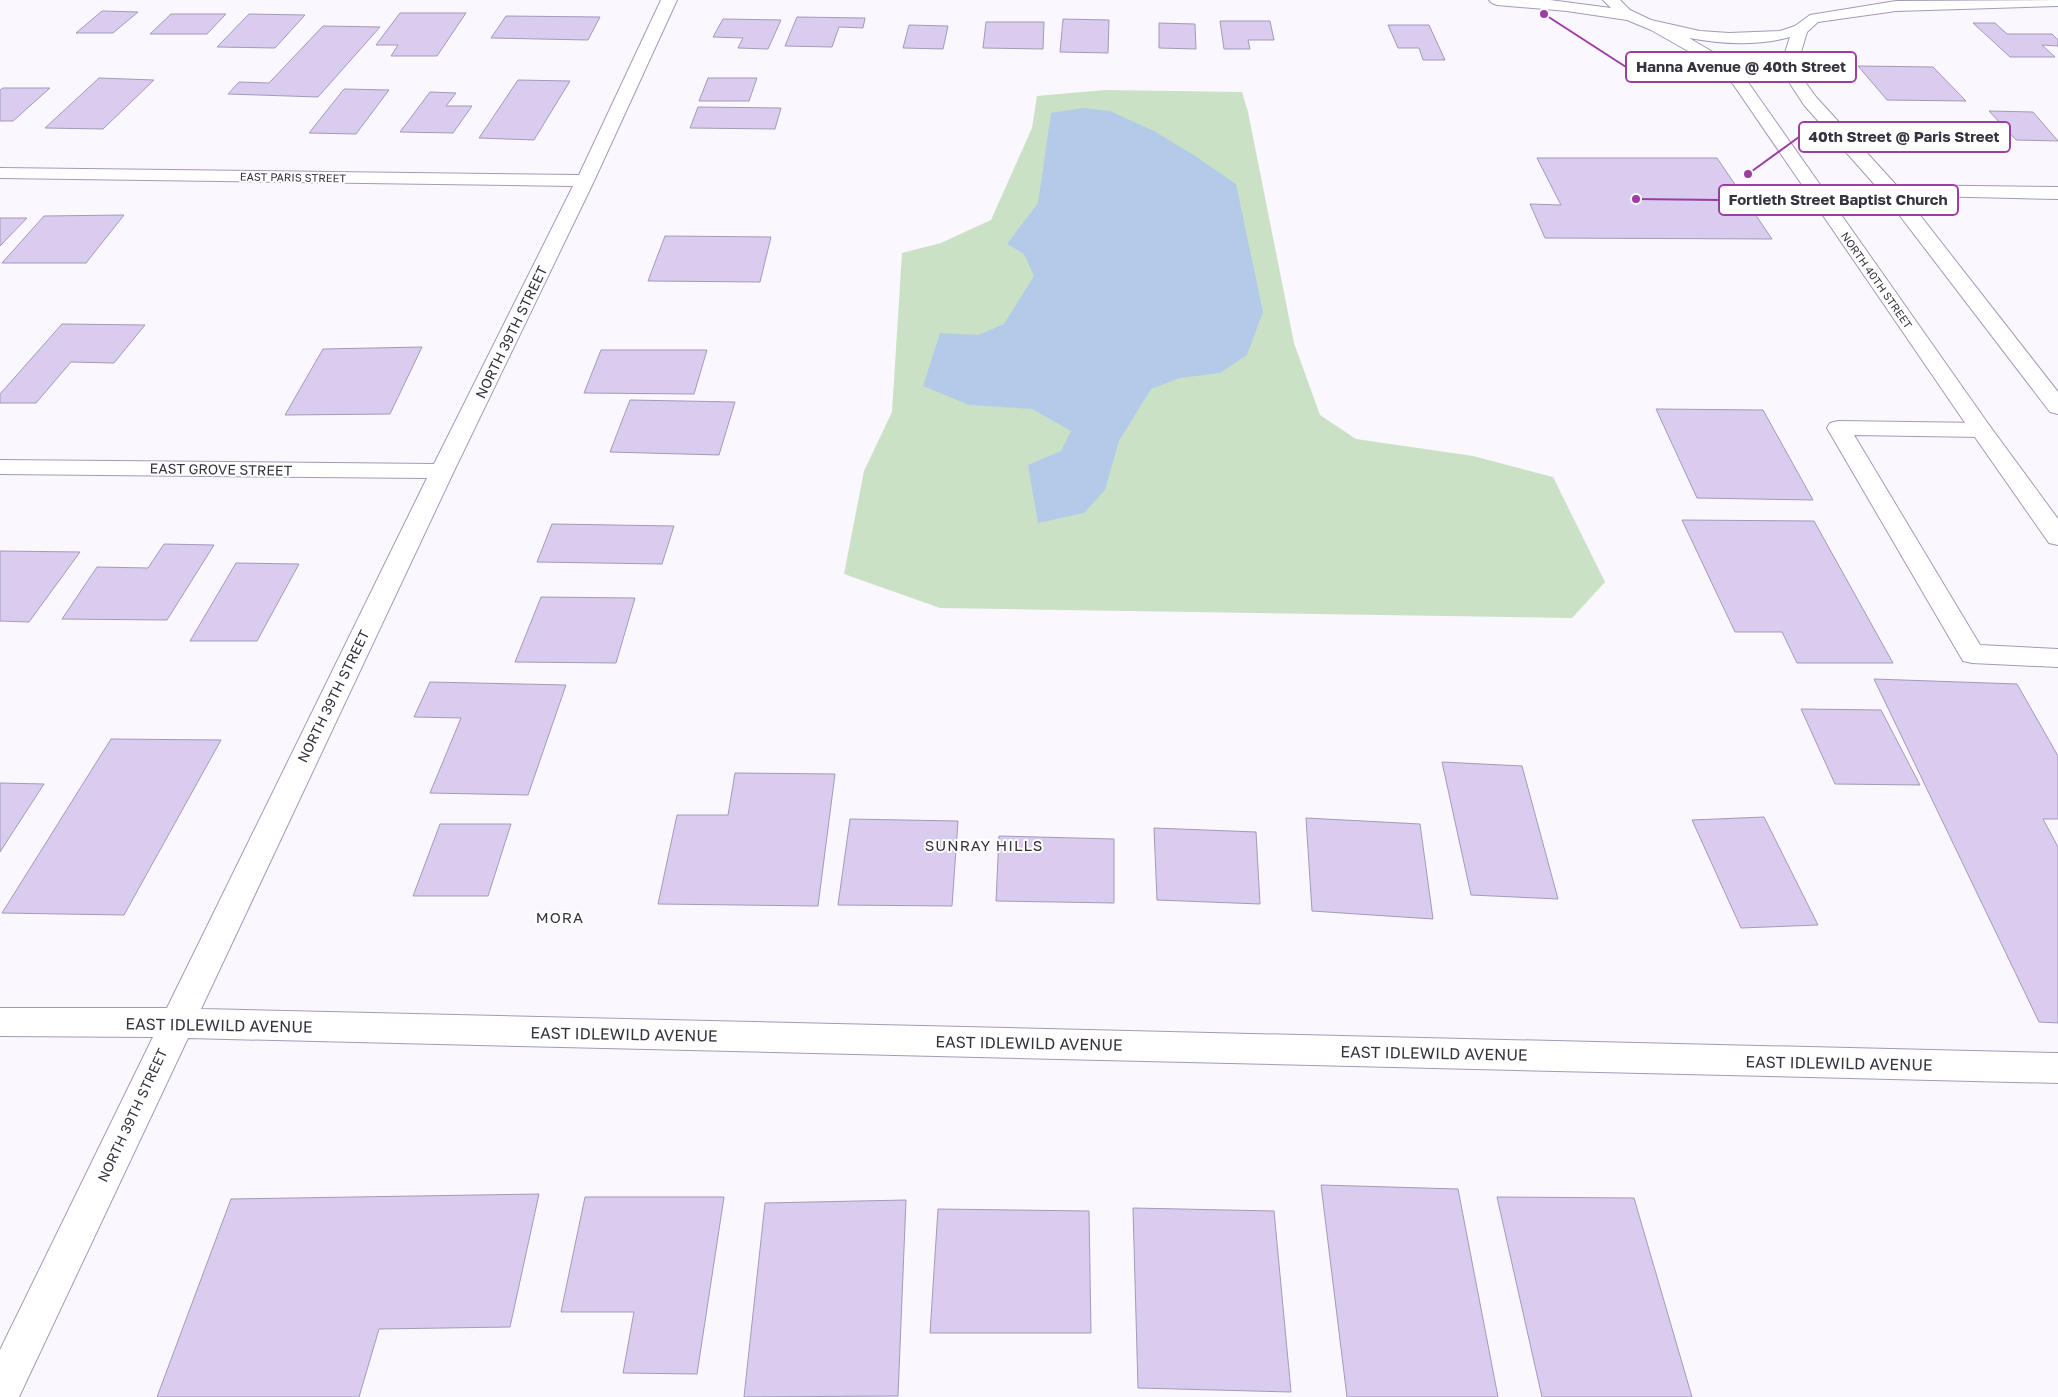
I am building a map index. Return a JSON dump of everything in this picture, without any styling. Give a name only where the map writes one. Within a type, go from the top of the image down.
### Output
[{"type":"street","name":"NORTH 39TH STREET","points":[[0,1393],[442,470],[585,181],[669,0]]},
{"type":"street","points":[[1497,0],[1568,6],[1632,16]]},
{"type":"street","points":[[1611,0],[1632,16],[1654,25],[1681,33],[1742,39],[1772,37],[1800,30],[1815,18],[1896,6],[2058,1]]},
{"type":"street","points":[[1811,0],[1816,8],[1815,18]]},
{"type":"street","points":[[2000,0],[2016,1]]},
{"type":"street","name":"NORTH 40TH STREET","points":[[1654,25],[1717,61],[1739,81],[1981,430],[2058,537]]},
{"type":"street","points":[[1800,30],[1790,62],[1797,82],[1810,101],[1891,191],[2058,407]]},
{"type":"street","name":"EAST PARIS STREET","points":[[0,173],[585,181]]},
{"type":"street","points":[[1891,191],[2058,193]]},
{"type":"street","points":[[1981,430],[1838,428],[1972,654],[2058,658]]},
{"type":"street","name":"EAST GROVE STREET","points":[[0,466],[442,470]]},
{"type":"street","name":"EAST IDLEWILD AVENUE","points":[[0,1022],[176,1023],[2058,1068]]},
{"type":"green space","points":[[1105,90],[1242,92],[1248,112],[1294,343],[1320,415],[1356,439],[1473,456],[1553,477],[1605,582],[1572,618],[940,608],[844,574],[864,471],[892,412],[902,253],[941,243],[991,220],[1032,128],[1037,96]]},
{"type":"water","points":[[1083,108],[1110,111],[1154,131],[1236,184],[1263,312],[1247,355],[1220,373],[1180,378],[1151,389],[1119,441],[1105,490],[1084,513],[1038,523],[1028,465],[1061,451],[1071,431],[1032,409],[969,405],[923,386],[940,333],[978,335],[1004,324],[1034,276],[1024,254],[1007,244],[1038,203],[1051,113]]},
{"type":"building","points":[[102,11],[138,12],[113,33],[76,33]]},
{"type":"building","points":[[400,13],[466,13],[437,56],[391,56],[398,45],[376,45]]},
{"type":"building","points":[[171,14],[226,14],[207,34],[150,34]]},
{"type":"building","points":[[249,14],[305,15],[275,48],[217,47]]},
{"type":"building","points":[[506,16],[600,17],[588,40],[491,38]]},
{"type":"building","points":[[797,17],[865,18],[863,28],[839,27],[832,47],[785,46]]},
{"type":"building","points":[[723,19],[781,20],[768,49],[738,48],[743,38],[713,37]]},
{"type":"building","points":[[1063,19],[1109,20],[1108,53],[1060,52]]},
{"type":"building","points":[[1220,21],[1270,21],[1274,40],[1248,40],[1250,49],[1224,49]]},
{"type":"building","points":[[986,22],[1044,22],[1043,49],[983,48]]},
{"type":"building","points":[[1159,23],[1195,24],[1196,49],[1159,48]]},
{"type":"building","points":[[1973,23],[1995,23],[2007,34],[2052,34],[2058,40],[2058,46],[2042,45],[2055,57],[2010,57]]},
{"type":"building","points":[[909,25],[948,26],[943,49],[903,48]]},
{"type":"building","points":[[1388,25],[1429,25],[1445,60],[1423,60],[1419,48],[1398,48]]},
{"type":"building","points":[[323,26],[380,27],[318,97],[228,94],[239,82],[269,83]]},
{"type":"building","points":[[1858,66],[1933,67],[1966,101],[1887,100]]},
{"type":"building","points":[[99,78],[154,80],[103,129],[45,128]]},
{"type":"building","points":[[708,78],[757,78],[749,101],[699,101]]},
{"type":"building","points":[[518,80],[570,81],[534,140],[479,138]]},
{"type":"building","points":[[3,88],[50,88],[13,121],[0,121],[0,90]]},
{"type":"building","points":[[344,89],[389,90],[356,134],[309,133]]},
{"type":"building","points":[[430,92],[456,93],[446,106],[472,106],[453,133],[400,132]]},
{"type":"building","points":[[698,107],[781,108],[775,129],[690,128]]},
{"type":"building","points":[[1989,111],[2033,112],[2058,141],[2016,140]]},
{"type":"building","points":[[1537,158],[1717,158],[1772,239],[1545,238],[1530,204],[1561,205]]},
{"type":"building","points":[[124,215],[86,263],[2,263],[44,216]]},
{"type":"building","points":[[0,218],[27,218],[0,246]]},
{"type":"building","points":[[665,236],[771,237],[760,282],[648,281]]},
{"type":"building","points":[[62,324],[145,325],[114,363],[71,362],[36,403],[0,403],[0,394]]},
{"type":"building","points":[[422,347],[390,414],[285,415],[323,349]]},
{"type":"building","points":[[601,350],[707,350],[694,394],[584,393]]},
{"type":"building","points":[[630,400],[735,402],[719,455],[610,452]]},
{"type":"building","points":[[1656,409],[1763,410],[1813,500],[1697,498]]},
{"type":"building","points":[[1682,520],[1814,521],[1893,663],[1797,663],[1782,632],[1735,632]]},
{"type":"building","points":[[552,524],[674,526],[662,564],[537,562]]},
{"type":"building","points":[[164,544],[214,545],[167,620],[62,619],[97,567],[148,568]]},
{"type":"building","points":[[0,551],[80,552],[29,622],[0,621]]},
{"type":"building","points":[[236,563],[299,564],[257,641],[190,641]]},
{"type":"building","points":[[541,597],[635,598],[616,663],[515,662]]},
{"type":"building","points":[[1874,679],[2017,684],[2058,756],[2058,819],[2043,819],[2058,847],[2058,1023],[2039,1022]]},
{"type":"building","points":[[430,682],[566,685],[528,795],[430,793],[461,718],[414,717]]},
{"type":"building","points":[[1801,709],[1881,710],[1920,785],[1835,784]]},
{"type":"building","points":[[111,739],[221,740],[124,915],[2,913]]},
{"type":"building","points":[[1442,762],[1522,766],[1558,899],[1471,895]]},
{"type":"building","points":[[735,773],[835,774],[818,906],[658,904],[677,815],[728,815]]},
{"type":"building","points":[[0,783],[44,784],[0,852]]},
{"type":"building","points":[[1764,817],[1818,925],[1741,928],[1692,820]]},
{"type":"building","points":[[1306,818],[1420,824],[1433,919],[1312,911]]},
{"type":"building","points":[[850,819],[958,821],[952,906],[838,905]]},
{"type":"building","points":[[440,824],[511,824],[488,896],[413,896]]},
{"type":"building","points":[[1154,828],[1256,832],[1260,904],[1157,900]]},
{"type":"building","points":[[999,836],[1114,839],[1114,903],[996,901]]},
{"type":"building","points":[[1321,1185],[1458,1189],[1498,1397],[1347,1397]]},
{"type":"building","points":[[539,1194],[510,1327],[379,1329],[359,1397],[157,1397],[231,1199]]},
{"type":"building","points":[[585,1197],[724,1197],[697,1374],[623,1373],[634,1312],[561,1312]]},
{"type":"building","points":[[1497,1197],[1634,1198],[1692,1397],[1542,1397]]},
{"type":"building","points":[[906,1200],[898,1396],[744,1397],[765,1203]]},
{"type":"building","points":[[1133,1208],[1274,1211],[1291,1392],[1138,1388]]},
{"type":"building","points":[[938,1209],[1089,1211],[1091,1333],[930,1333]]},
{"type":"place","name":"Hanna Avenue @ 40th Street","points":[[1544,14]]},
{"type":"place","name":"40th Street @ Paris Street","points":[[1748,174]]},
{"type":"place","name":"Fortieth Street Baptist Church","points":[[1636,199]]},
{"type":"district","name":"SUNRAY HILLS","points":[[984,845]]},
{"type":"district","name":"MORA","points":[[560,917]]}]
